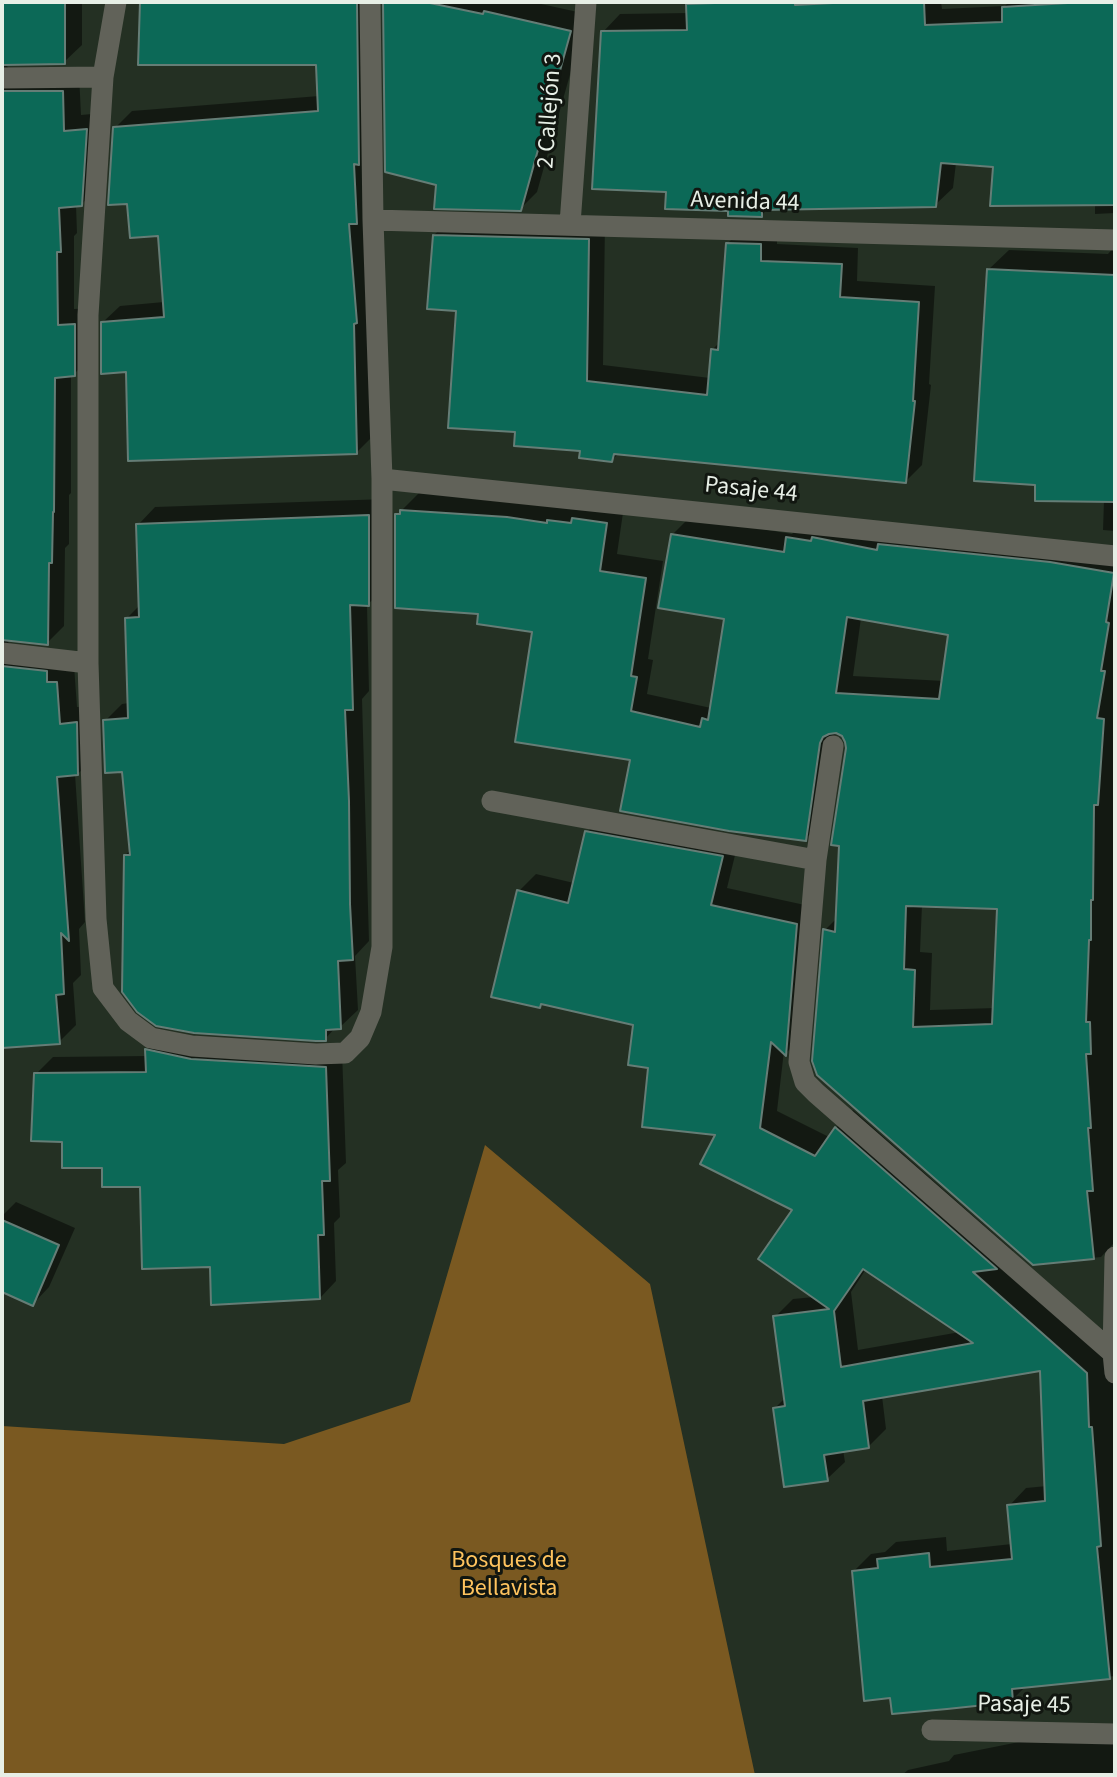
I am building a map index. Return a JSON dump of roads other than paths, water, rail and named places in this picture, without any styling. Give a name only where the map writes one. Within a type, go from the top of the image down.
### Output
[{"type":"street","points":[[116,2],[103,78],[88,315],[88,663],[96,919],[103,988],[128,1021],[151,1038],[192,1046],[316,1054],[345,1053],[360,1038],[371,1012],[383,947],[382,479],[373,219],[370,2]]},
{"type":"street","name":"2 Callejón 3","points":[[569,224],[586,2]]},
{"type":"street","points":[[2,78],[103,78]]},
{"type":"street","name":"Avenida 44","points":[[373,219],[1115,240]]},
{"type":"street","name":"Pasaje 44","points":[[382,479],[1115,555]]},
{"type":"street","points":[[2,653],[88,663]]},
{"type":"street","points":[[833,746],[816,860],[799,1062],[805,1082],[1114,1363]]},
{"type":"street","points":[[492,801],[816,860]]},
{"type":"street","points":[[1114,1363],[1115,1256]]},
{"type":"street","name":"Pasaje 45","points":[[932,1730],[1115,1734]]},
{"type":"park label","name":"Bosques de Bellavista","points":[[509,1576]]}]
